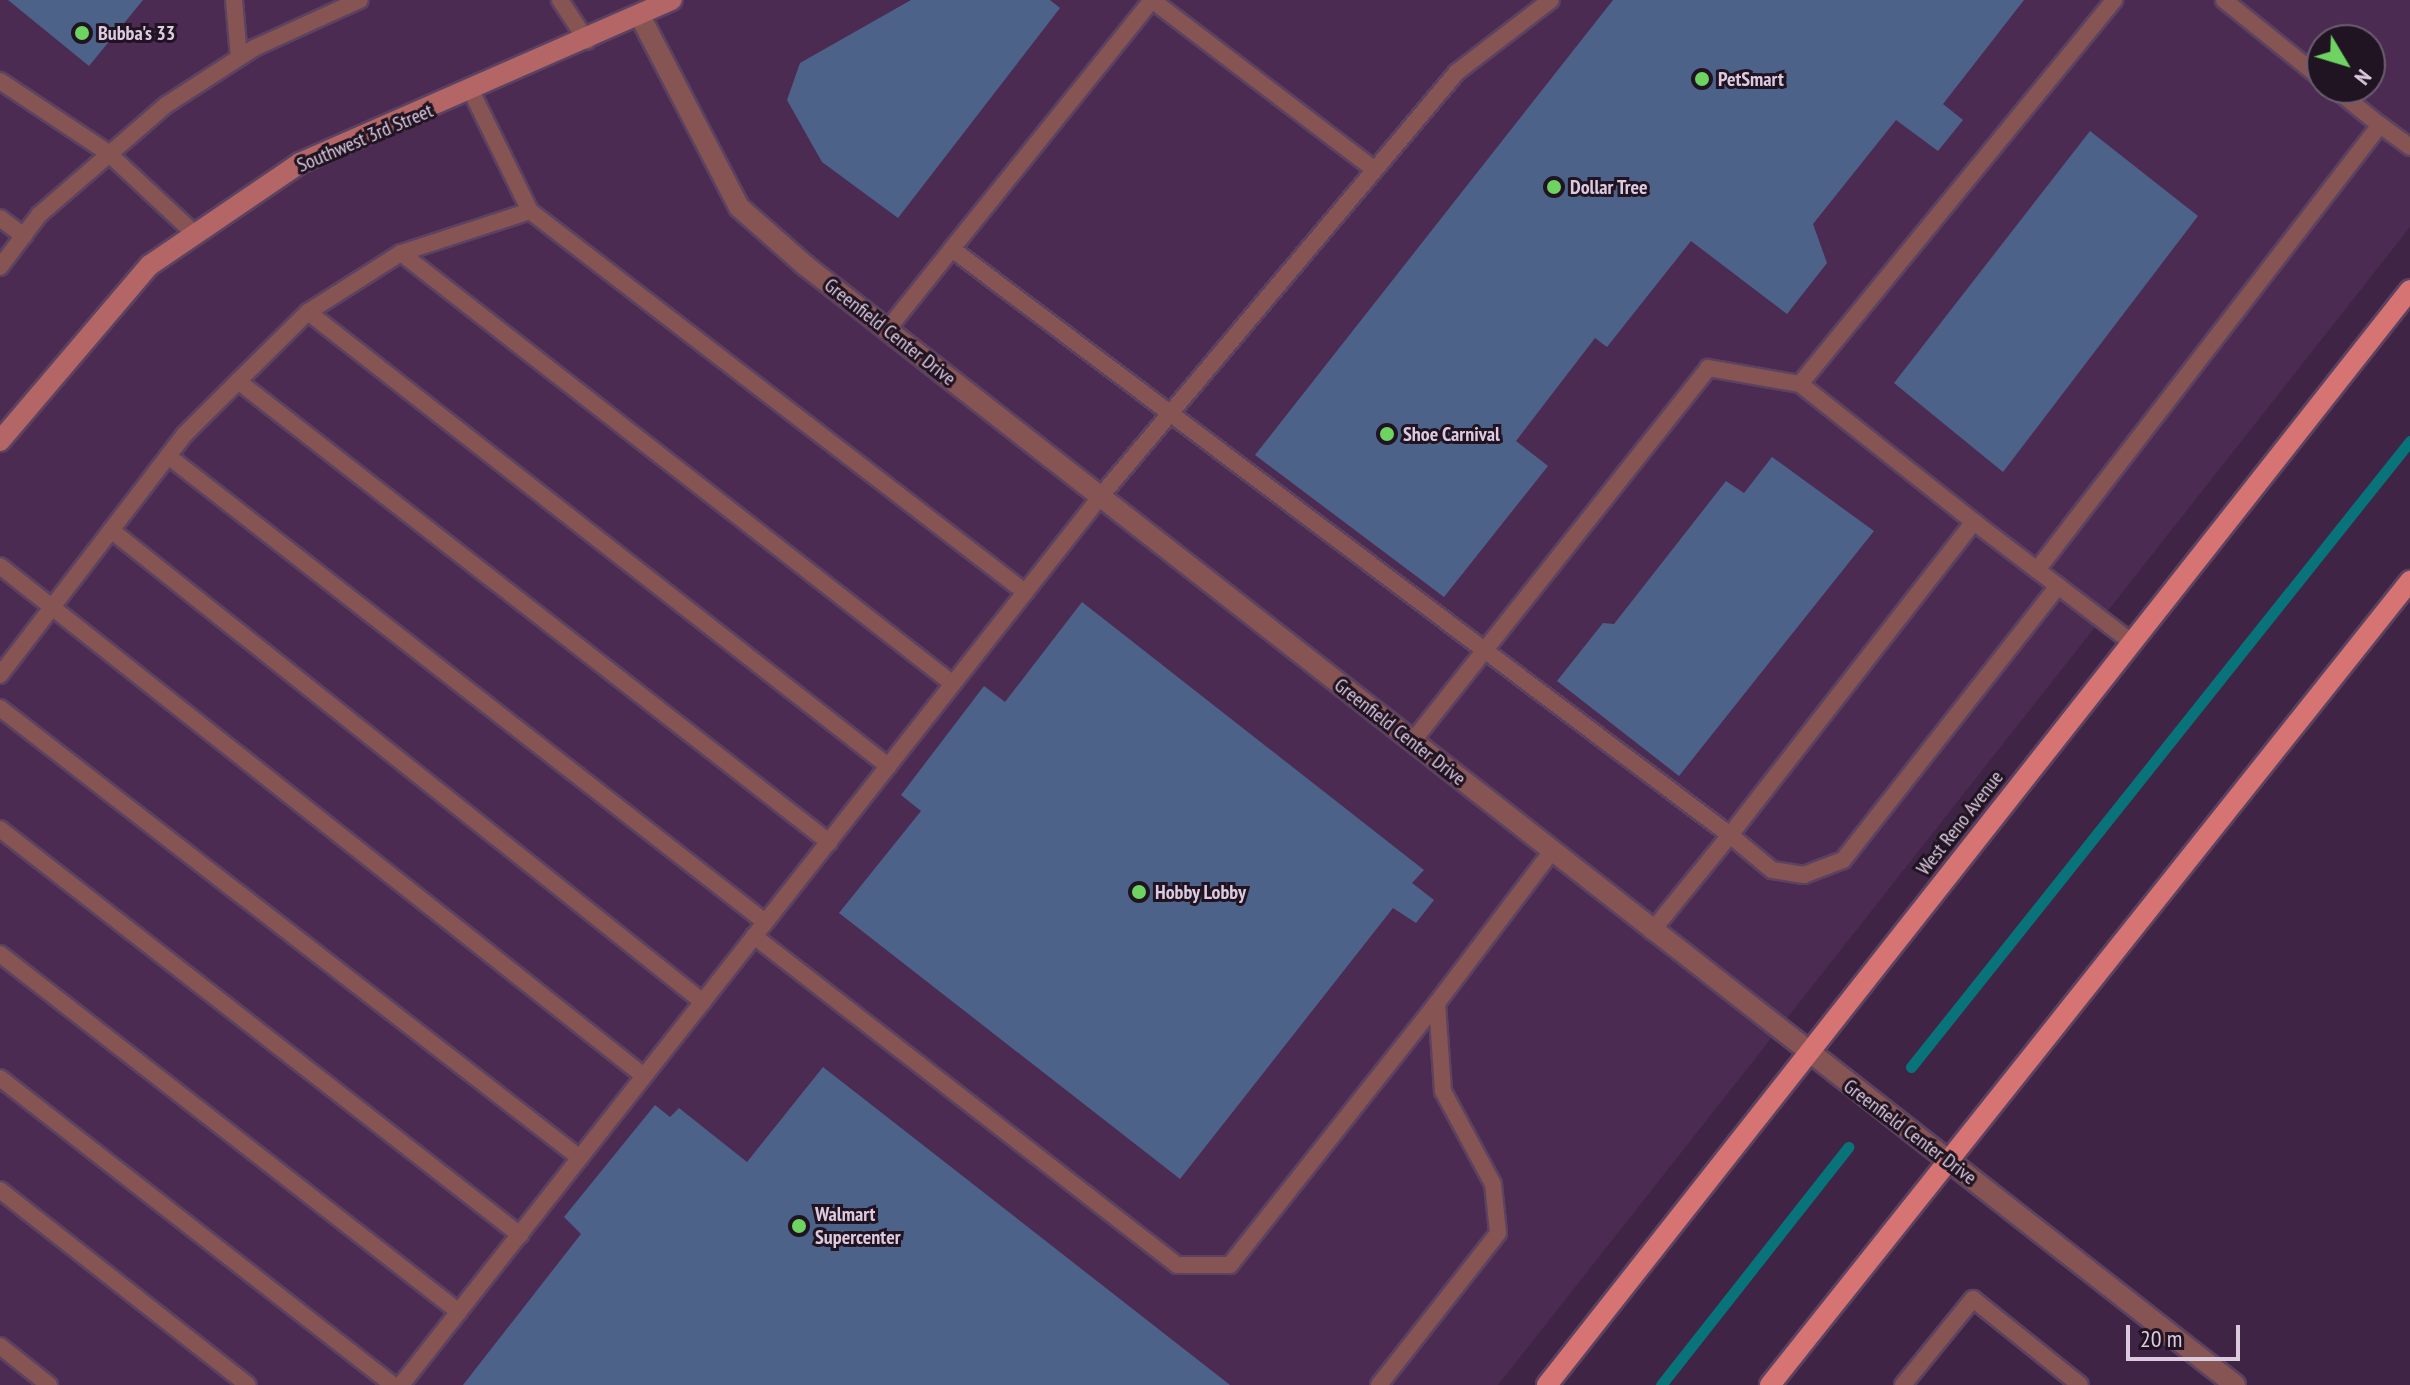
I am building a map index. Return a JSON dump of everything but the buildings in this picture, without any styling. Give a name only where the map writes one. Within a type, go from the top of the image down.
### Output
[{"type":"main road","name":"Southwest 3rd Street","points":[[0,441],[150,265],[300,163],[472,93],[672,0]]},
{"type":"main road","name":"West Reno Avenue","points":[[1547,1385],[2410,290]]},
{"type":"main road","points":[[1770,1385],[1951,1162],[2410,581]]},
{"type":"street","name":"Greenfield Center Drive","points":[[640,16],[739,207],[887,330],[2235,1385]]},
{"type":"lane","points":[[234,0],[239,57]]},
{"type":"lane","points":[[0,267],[24,236],[107,152],[239,57],[360,0]]},
{"type":"lane","points":[[560,0],[587,41]]},
{"type":"lane","points":[[887,330],[1152,0],[1375,170]]},
{"type":"lane","points":[[401,1385],[1100,497],[1173,409],[1457,72],[1551,0]]},
{"type":"lane","points":[[1800,384],[2114,0]]},
{"type":"lane","points":[[2224,0],[2306,66]]},
{"type":"lane","points":[[0,81],[107,152],[195,234]]},
{"type":"lane","points":[[472,93],[530,211],[1025,592]]},
{"type":"lane","points":[[2354,104],[2410,147]]},
{"type":"lane","points":[[2037,570],[2381,126]]},
{"type":"lane","points":[[0,675],[168,456],[308,312],[401,253],[530,211]]},
{"type":"lane","points":[[0,218],[24,236]]},
{"type":"lane","points":[[952,249],[1173,409],[1772,870],[1804,875],[1843,860],[2058,586]]},
{"type":"lane","points":[[401,253],[953,684]]},
{"type":"lane","points":[[308,312],[888,766]]},
{"type":"lane","points":[[1412,742],[1708,368],[1800,384],[2133,643]]},
{"type":"lane","points":[[238,381],[829,842]]},
{"type":"lane","points":[[168,456],[765,922]]},
{"type":"lane","points":[[1652,931],[1974,522]]},
{"type":"lane","points":[[111,530],[703,1002]]},
{"type":"lane","points":[[0,566],[644,1076]]},
{"type":"lane","points":[[0,708],[580,1158]]},
{"type":"lane","points":[[0,829],[520,1235]]},
{"type":"lane","points":[[754,936],[1177,1265],[1230,1265],[1437,1003],[1552,851]]},
{"type":"lane","points":[[0,954],[459,1312]]},
{"type":"lane","points":[[1379,1385],[1498,1233],[1493,1184],[1443,1091],[1437,1003]]},
{"type":"lane","points":[[0,1078],[393,1385]]},
{"type":"lane","points":[[0,1190],[248,1385]]},
{"type":"lane","points":[[1903,1385],[1973,1299],[2080,1385]]},
{"type":"lane","points":[[0,1346],[49,1385]]},
{"type":"shaded area","points":[[0,0],[2410,0],[2410,227],[1498,1385],[0,1385]]},
{"type":"waterway","points":[[1911,1067],[2410,441]]},
{"type":"waterway","points":[[1661,1385],[1848,1147]]},
{"type":"place","name":"Bubba's 33","points":[[82,33]]},
{"type":"place","name":"PetSmart","points":[[1702,79]]},
{"type":"place","name":"Dollar Tree","points":[[1554,187]]},
{"type":"place","name":"Shoe Carnival","points":[[1387,434]]},
{"type":"place","name":"Hobby Lobby","points":[[1139,892]]},
{"type":"place","name":"Walmart Supercenter","points":[[799,1226]]}]
